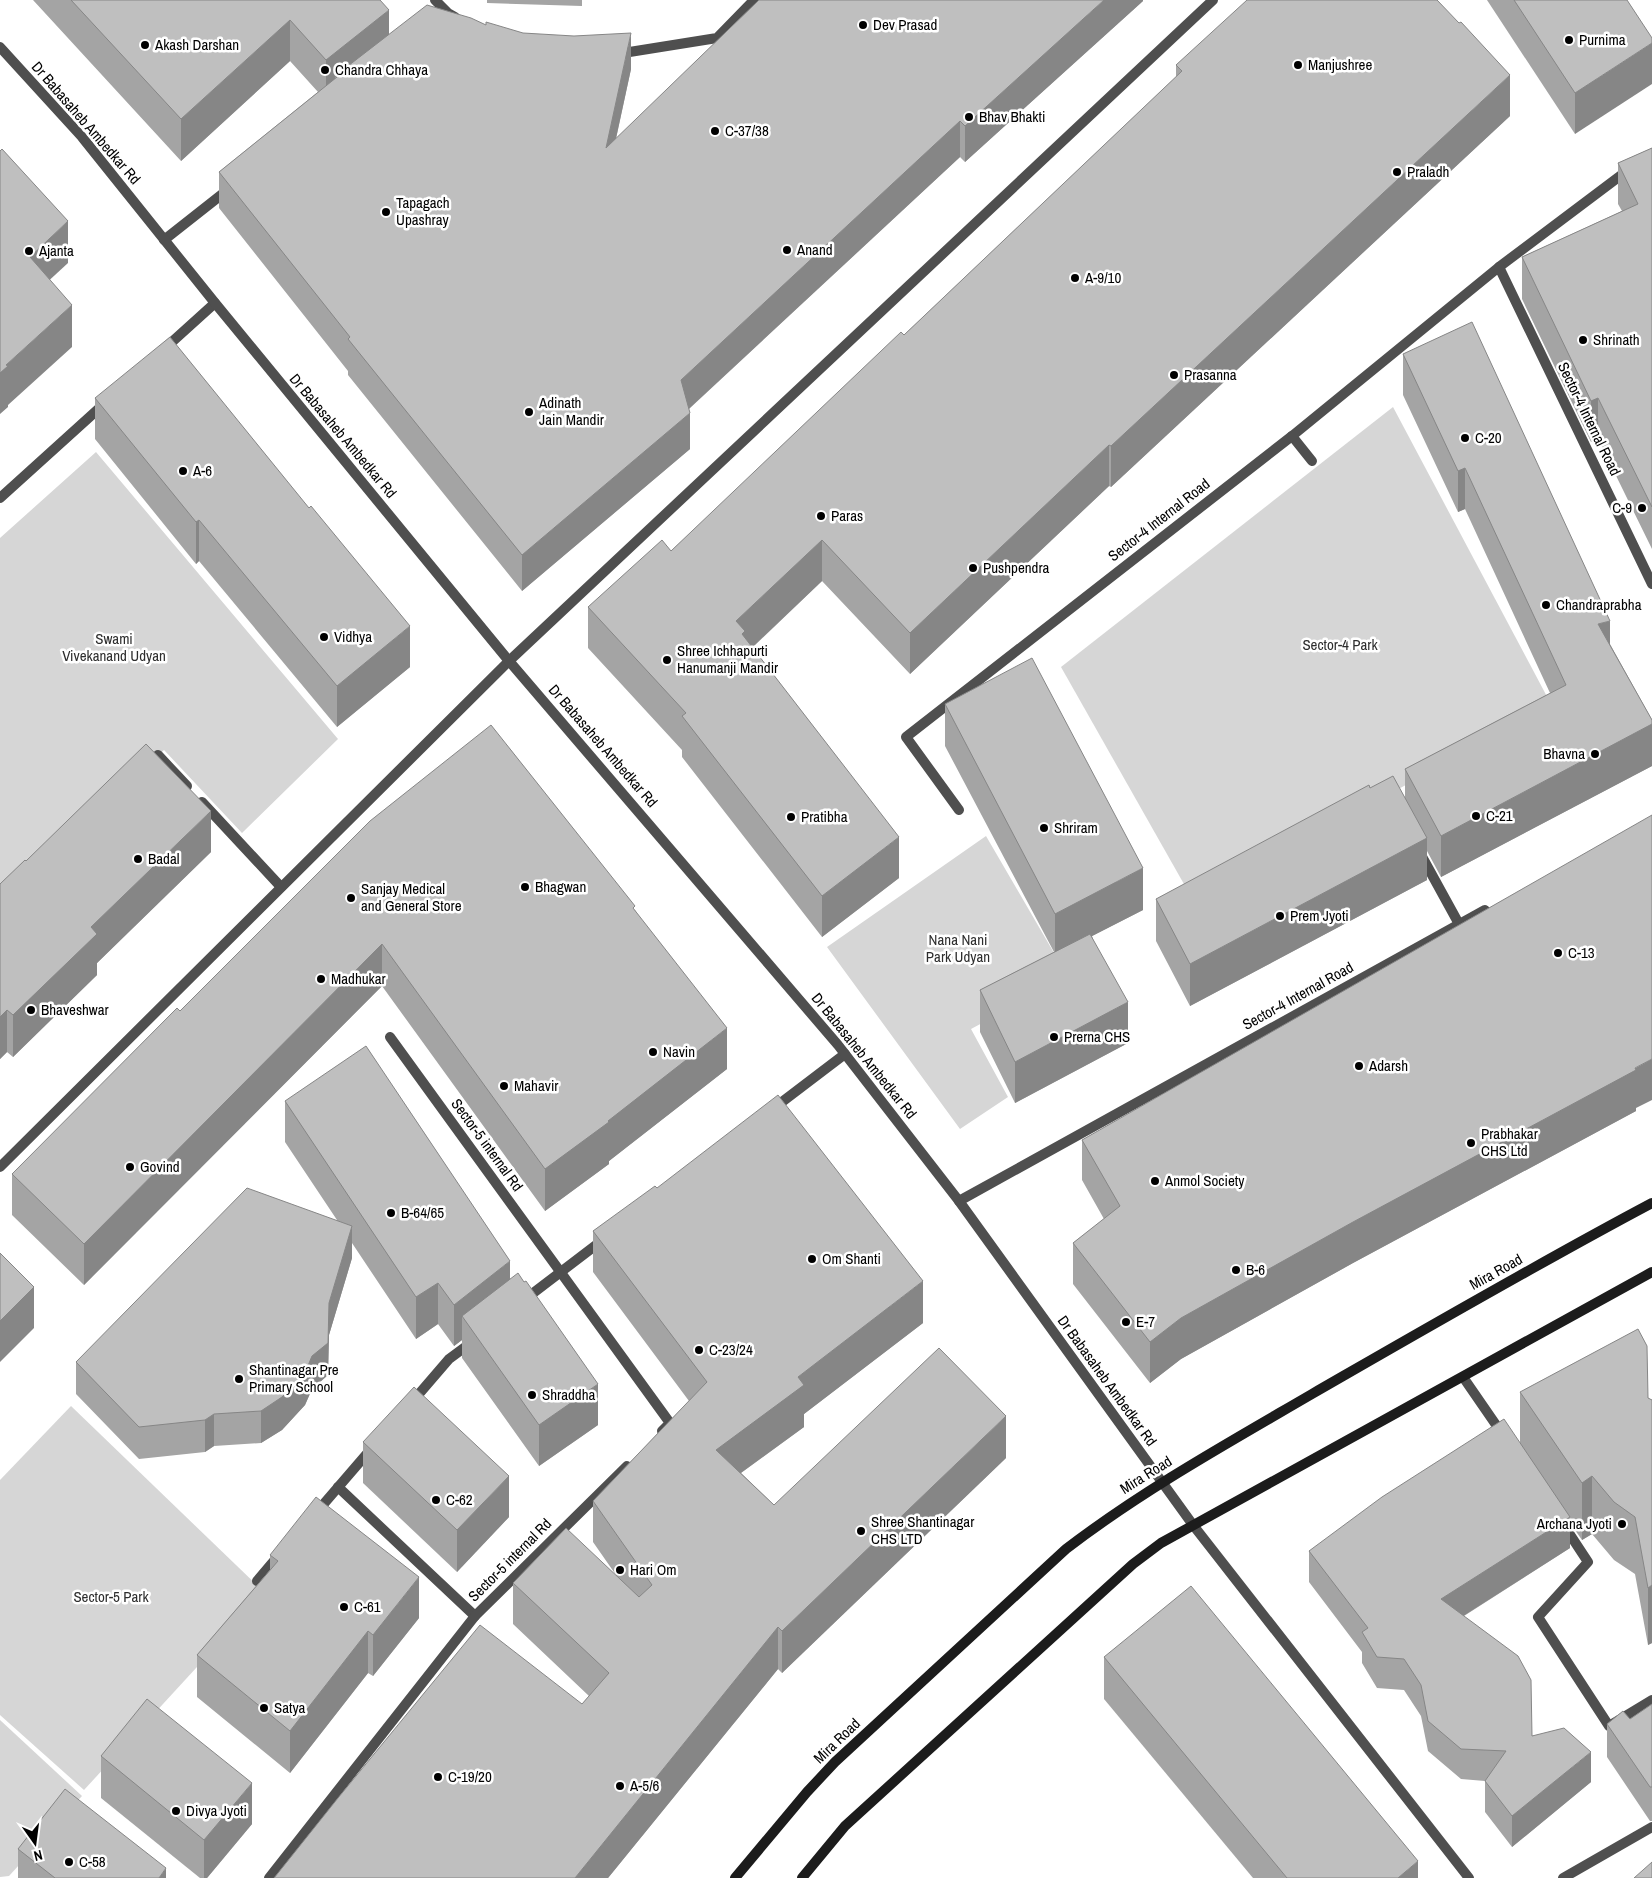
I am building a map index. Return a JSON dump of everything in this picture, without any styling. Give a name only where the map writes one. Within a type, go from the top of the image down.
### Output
[{"type":"main road","name":"Mira Road","points":[[735,1878],[807,1792],[835,1762],[1066,1549],[1105,1519],[1161,1482],[1434,1323],[1652,1203]]},
{"type":"main road","points":[[802,1878],[845,1826],[1133,1564],[1161,1543],[1652,1273]]},
{"type":"street","points":[[435,0],[444,16],[462,22]]},
{"type":"street","points":[[602,56],[718,38],[754,0]]},
{"type":"street","points":[[0,1168],[509,661],[1213,0]]},
{"type":"street","name":"Dr Babasaheb Ambedkar Rd","points":[[0,47],[82,137],[215,304],[509,661],[845,1054],[959,1201],[1193,1525],[1469,1878]]},
{"type":"street","name":"Sector-4 Internal Road","points":[[959,810],[906,737],[1292,436],[1499,268],[1637,164]]},
{"type":"street","points":[[164,240],[241,179]]},
{"type":"street","name":"Sector-4 Internal Road","points":[[1499,268],[1652,584]]},
{"type":"street","points":[[155,357],[215,304]]},
{"type":"street","points":[[0,498],[111,397]]},
{"type":"street","points":[[1292,436],[1312,460]]},
{"type":"street","points":[[158,755],[282,888]]},
{"type":"street","points":[[1417,846],[1459,924]]},
{"type":"street","name":"Sector-4 Internal Road","points":[[959,1201],[1493,906]]},
{"type":"street","name":"Sector-5 internal Rd","points":[[390,1037],[670,1422],[656,1436]]},
{"type":"street","points":[[766,1115],[845,1054]]},
{"type":"street","points":[[516,1307],[616,1229]]},
{"type":"street","points":[[403,1412],[449,1359],[479,1336]]},
{"type":"street","points":[[1464,1377],[1507,1441]]},
{"type":"street","points":[[307,1523],[377,1442]]},
{"type":"street","name":"Sector-5 internal Rd","points":[[269,1878],[475,1616],[635,1457]]},
{"type":"street","points":[[338,1487],[475,1616]]},
{"type":"street","points":[[1556,1514],[1588,1562],[1538,1617],[1609,1726],[1652,1700]]},
{"type":"street","points":[[257,1581],[288,1545]]},
{"type":"street","points":[[1563,1878],[1652,1827]]},
{"type":"green space","name":"Sector-4 Park","points":[[1393,407],[1552,706],[1193,900],[1061,667]]},
{"type":"green space","name":"Swami Vivekanand Udyan","points":[[96,452],[338,739],[242,833],[164,750],[0,902],[0,538]]},
{"type":"green space","name":"Nana Nani Park Udyan","points":[[986,836],[1068,977],[971,1029],[1008,1097],[960,1129],[827,947]]},
{"type":"green space","name":"Sector-5 Park","points":[[71,1406],[265,1593],[84,1790],[0,1715],[0,1480]]},
{"type":"green space","points":[[0,1720],[82,1796],[9,1876],[0,1877]]},
{"type":"building","points":[[71,0],[380,0],[389,10],[326,60],[290,20],[181,119]]},
{"type":"building","points":[[759,0],[1104,0],[965,126],[960,121],[681,380],[690,413],[522,555],[348,339],[350,337],[219,172],[337,77],[335,76],[427,5],[471,18],[486,25],[486,22],[523,33],[574,36],[631,33],[606,148]]},
{"type":"building","points":[[1247,0],[1437,0],[1459,23],[1461,22],[1510,75],[1111,446],[1109,445],[910,633],[822,540],[736,621],[745,631],[742,634],[899,837],[822,896],[682,716],[686,713],[588,607],[662,540],[671,551],[901,332],[904,335],[1182,71],[1176,65]]},
{"type":"building","points":[[1514,0],[1627,0],[1652,38],[1652,43],[1575,93]]},
{"type":"building","points":[[1652,148],[1652,507],[1598,398],[1591,401],[1522,257],[1638,204],[1618,163]]},
{"type":"building","points":[[2,149],[68,221],[30,257],[72,305],[6,365],[8,366],[0,373],[0,151]]},
{"type":"building","points":[[1472,322],[1610,621],[1598,624],[1652,720],[1652,724],[1441,836],[1405,769],[1566,685],[1465,468],[1458,471],[1403,354]]},
{"type":"building","points":[[170,337],[309,508],[311,506],[410,626],[337,686],[199,520],[196,522],[95,398]]},
{"type":"building","name":"Shriram","points":[[1032,658],[1143,868],[1055,914],[945,704]]},
{"type":"building","points":[[491,725],[635,906],[633,908],[727,1028],[609,1122],[545,1169],[382,944],[84,1244],[12,1174],[177,1008],[180,1011],[370,821]]},
{"type":"building","points":[[146,744],[211,811],[91,927],[97,934],[13,1015],[7,1010],[0,1017],[0,884]]},
{"type":"building","points":[[1393,776],[1427,838],[1190,964],[1156,899],[1369,785],[1370,788]]},
{"type":"building","points":[[1652,815],[1652,1059],[1635,1068],[1636,1070],[1353,1222],[1181,1318],[1150,1342],[1073,1243],[1120,1206],[1082,1140]]},
{"type":"building","points":[[1090,934],[1128,1002],[1015,1062],[980,990]]},
{"type":"building","name":"B-64/65","points":[[366,1046],[510,1261],[454,1305],[438,1283],[416,1297],[285,1101]]},
{"type":"building","points":[[778,1095],[923,1281],[798,1377],[804,1385],[716,1450],[774,1505],[939,1348],[1006,1416],[782,1631],[778,1627],[575,1878],[274,1878],[480,1625],[582,1704],[609,1673],[513,1583],[566,1528],[639,1597],[652,1585],[593,1501],[707,1382],[593,1231],[655,1186],[657,1188]]},
{"type":"building","name":"Shantinagar Pre Primary School","points":[[247,1188],[352,1226],[329,1303],[328,1343],[312,1356],[305,1373],[282,1397],[261,1411],[214,1414],[205,1420],[139,1427],[76,1362]]},
{"type":"building","points":[[0,1253],[34,1287],[0,1321]]},
{"type":"building","points":[[518,1273],[524,1282],[526,1281],[598,1384],[539,1425],[462,1316]]},
{"type":"building","points":[[1638,1329],[1647,1346],[1648,1398],[1652,1400],[1652,1585],[1648,1588],[1635,1517],[1614,1502],[1592,1476],[1582,1483],[1520,1392]]},
{"type":"building","points":[[414,1387],[509,1476],[457,1530],[363,1442]]},
{"type":"building","points":[[1504,1419],[1570,1517],[1441,1599],[1518,1656],[1531,1680],[1532,1736],[1564,1728],[1591,1752],[1512,1816],[1485,1781],[1506,1751],[1461,1749],[1428,1721],[1421,1685],[1404,1659],[1377,1657],[1362,1632],[1368,1628],[1309,1551],[1382,1497]]},
{"type":"building","points":[[316,1497],[419,1577],[373,1635],[368,1631],[290,1731],[197,1655],[278,1561],[270,1555]]},
{"type":"building","points":[[1191,1586],[1418,1861],[1398,1878],[1287,1878],[1104,1657]]},
{"type":"building","points":[[147,1699],[252,1783],[204,1840],[101,1756]]},
{"type":"building","points":[[1652,1704],[1652,1787],[1650,1787],[1607,1724],[1623,1711],[1630,1719]]},
{"type":"building","points":[[65,1789],[166,1868],[159,1878],[55,1878],[18,1849]]},
{"type":"building","points":[[1652,1862],[1652,1878],[1634,1878]]},
{"type":"place","name":"Dev Prasad","points":[[863,25]]},
{"type":"place","name":"Purnima","points":[[1569,40]]},
{"type":"place","name":"Akash Darshan","points":[[145,45]]},
{"type":"place","name":"Manjushree","points":[[1298,65]]},
{"type":"place","name":"Chandra Chhaya","points":[[325,70]]},
{"type":"place","name":"Bhav Bhakti","points":[[969,117]]},
{"type":"place","name":"C-37/38","points":[[715,131]]},
{"type":"place","name":"Praladh","points":[[1397,172]]},
{"type":"place","name":"Tapagach Upashray","points":[[386,212]]},
{"type":"place","name":"Anand","points":[[787,250]]},
{"type":"place","name":"Ajanta","points":[[29,251]]},
{"type":"place","name":"A-9/10","points":[[1075,278]]},
{"type":"place","name":"Shrinath","points":[[1583,340]]},
{"type":"place","name":"Prasanna","points":[[1174,375]]},
{"type":"place","name":"Adinath Jain Mandir","points":[[529,412]]},
{"type":"place","name":"C-20","points":[[1465,438]]},
{"type":"place","name":"A-6","points":[[183,471]]},
{"type":"place","name":"C-9","points":[[1642,508]]},
{"type":"place","name":"Paras","points":[[821,516]]},
{"type":"place","name":"Pushpendra","points":[[973,568]]},
{"type":"place","name":"Chandraprabha","points":[[1546,605]]},
{"type":"place","name":"Vidhya","points":[[324,637]]},
{"type":"place","name":"Shree Ichhapurti Hanumanji Mandir","points":[[667,660]]},
{"type":"place","name":"Bhavna","points":[[1595,754]]},
{"type":"place","name":"C-21","points":[[1476,816]]},
{"type":"place","name":"Pratibha","points":[[791,817]]},
{"type":"place","name":"Shriram","points":[[1044,828]]},
{"type":"place","name":"Badal","points":[[138,859]]},
{"type":"place","name":"Bhagwan","points":[[525,887]]},
{"type":"place","name":"Sanjay Medical and General Store","points":[[351,898]]},
{"type":"place","name":"Prem Jyoti","points":[[1280,916]]},
{"type":"place","name":"C-13","points":[[1558,953]]},
{"type":"place","name":"Madhukar","points":[[321,979]]},
{"type":"place","name":"Bhaveshwar","points":[[31,1010]]},
{"type":"place","name":"Prerna CHS","points":[[1054,1037]]},
{"type":"place","name":"Navin","points":[[653,1052]]},
{"type":"place","name":"Adarsh","points":[[1359,1066]]},
{"type":"place","name":"Mahavir","points":[[504,1086]]},
{"type":"place","name":"Prabhakar CHS Ltd","points":[[1471,1143]]},
{"type":"place","name":"Govind","points":[[130,1167]]},
{"type":"place","name":"Anmol Society","points":[[1155,1181]]},
{"type":"place","name":"B-64/65","points":[[391,1213]]},
{"type":"place","name":"Om Shanti","points":[[812,1259]]},
{"type":"place","name":"B-6","points":[[1236,1270]]},
{"type":"place","name":"E-7","points":[[1126,1322]]},
{"type":"place","name":"C-23/24","points":[[699,1350]]},
{"type":"place","name":"Shantinagar Pre Primary School","points":[[239,1379]]},
{"type":"place","name":"Shraddha","points":[[532,1395]]},
{"type":"place","name":"C-62","points":[[436,1500]]},
{"type":"place","name":"Archana Jyoti","points":[[1622,1524]]},
{"type":"place","name":"Shree Shantinagar CHS LTD","points":[[861,1531]]},
{"type":"place","name":"Hari Om","points":[[620,1570]]},
{"type":"place","name":"C-61","points":[[344,1607]]},
{"type":"place","name":"Satya","points":[[264,1708]]},
{"type":"place","name":"C-19/20","points":[[438,1777]]},
{"type":"place","name":"A-5/6","points":[[620,1786]]},
{"type":"place","name":"Divya Jyoti","points":[[176,1811]]},
{"type":"place","name":"C-58","points":[[69,1862]]}]
